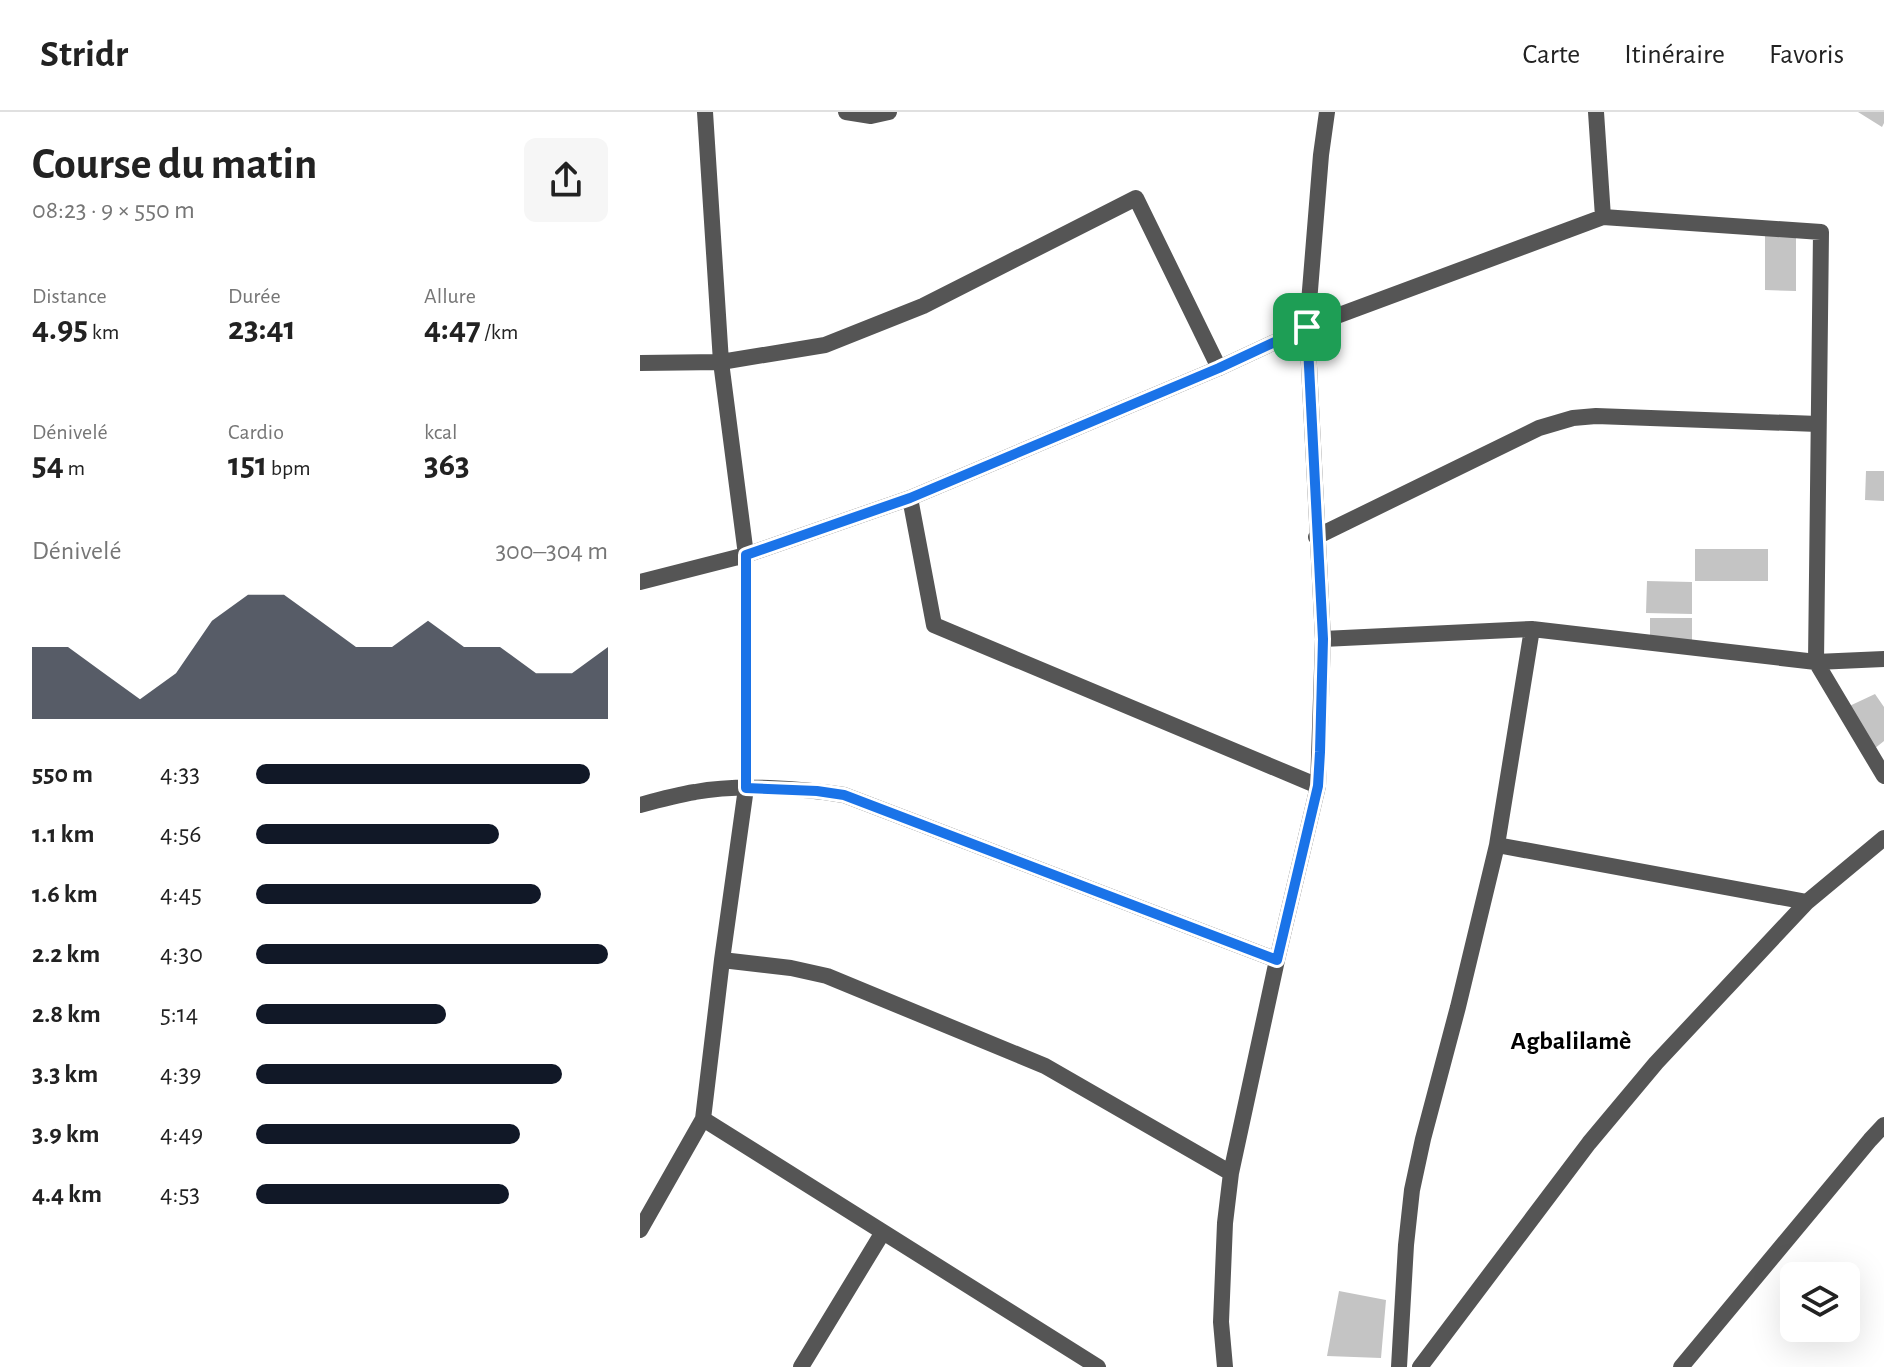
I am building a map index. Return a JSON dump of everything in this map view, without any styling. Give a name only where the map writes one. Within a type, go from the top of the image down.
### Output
[{"type":"street","points":[[640,1230],[703,1119],[746,788],[746,555],[721,362],[705,112]]},
{"type":"street","points":[[846,112],[889,112]]},
{"type":"street","points":[[1225,1367],[1222,1308],[1225,1223],[1231,1173],[1318,786],[1323,639],[1307,327],[1327,112]]},
{"type":"street","points":[[1596,112],[1603,217]]},
{"type":"street","points":[[640,363],[721,362],[825,345],[923,306],[1136,198],[1219,368]]},
{"type":"street","points":[[640,582],[746,555],[910,498],[1219,368],[1307,327],[1603,217],[1821,232],[1816,662],[1884,776]]},
{"type":"street","points":[[1316,537],[1539,428],[1573,418],[1596,416],[1818,424]]},
{"type":"street","points":[[910,498],[934,625],[1318,786]]},
{"type":"street","points":[[1323,639],[1532,629],[1816,662],[1884,659]]},
{"type":"street","points":[[1399,1367],[1412,1190],[1497,845],[1532,629]]},
{"type":"street","points":[[640,805],[697,791],[746,788],[844,795],[1277,960]]},
{"type":"street","points":[[1420,1367],[1589,1143],[1646,1074],[1807,902],[1884,838]]},
{"type":"street","points":[[1497,845],[1807,902]]},
{"type":"street","points":[[722,960],[791,968],[827,976],[1003,1049],[1066,1077],[1231,1173]]},
{"type":"street","points":[[703,1119],[1098,1367]]},
{"type":"street","points":[[1681,1367],[1884,1125]]},
{"type":"street","points":[[801,1367],[883,1232]]},
{"type":"building","points":[[1858,112],[1884,112],[1882,127]]},
{"type":"building","points":[[1796,230],[1796,291],[1765,290],[1765,231]]},
{"type":"building","points":[[1866,471],[1884,471],[1884,501],[1865,500]]},
{"type":"building","points":[[1695,549],[1768,549],[1768,581],[1695,581]]},
{"type":"building","points":[[1647,581],[1692,582],[1692,614],[1646,613]]},
{"type":"building","points":[[1650,618],[1692,618],[1692,640],[1650,640]]},
{"type":"building","points":[[1875,694],[1884,707],[1884,741],[1874,749],[1843,709]]},
{"type":"building","points":[[1339,1291],[1386,1300],[1381,1358],[1327,1356]]},
{"type":"district","name":"Agbalilamè","points":[[1571,1040]]},
{"type":"route","points":[[1307,327],[1323,639],[1320,752],[1318,786],[1277,960],[844,795],[746,788],[746,555],[910,498],[1219,368],[1307,327]]}]
